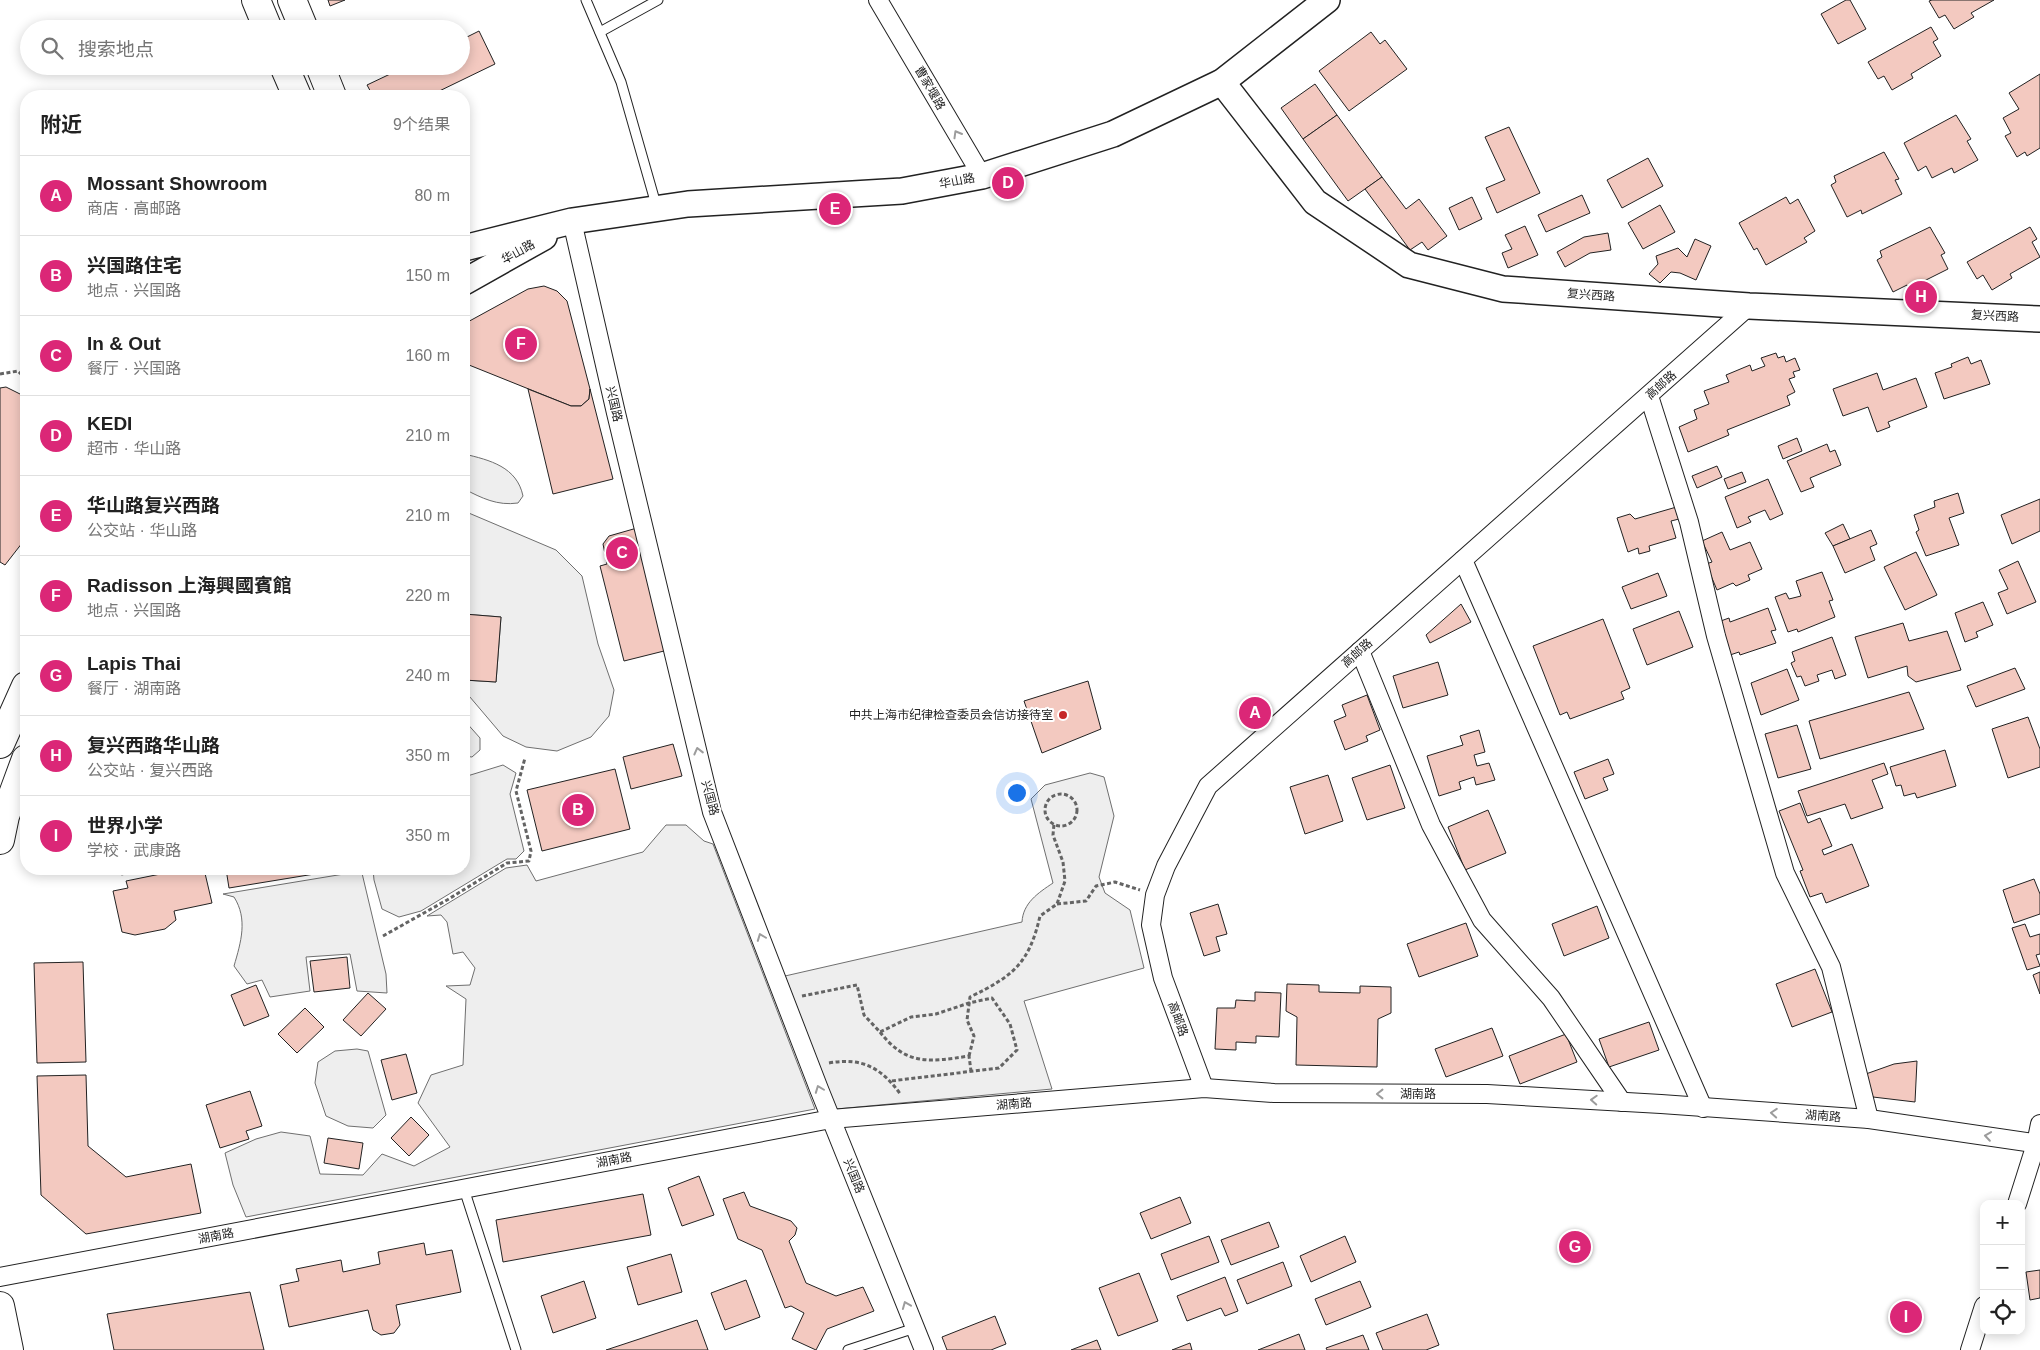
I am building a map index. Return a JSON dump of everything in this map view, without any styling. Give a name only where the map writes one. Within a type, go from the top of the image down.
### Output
[{"type":"main road","points":[[256,0],[264,20]]},
{"type":"main road","points":[[292,0],[300,20]]},
{"type":"main road","name":"华山路","points":[[470,246],[572,221],[688,204],[902,192],[982,176],[1113,134],[1222,82],[1327,0]]},
{"type":"main road","points":[[288,75],[294,90]]},
{"type":"main road","points":[[324,75],[330,90]]},
{"type":"main road","name":"复兴西路","points":[[1222,82],[1314,202],[1409,265],[1503,289],[1749,306],[2040,319]]},
{"type":"main road","name":"华山路","points":[[470,279],[572,221]]},
{"type":"main road","points":[[0,744],[20,699]]},
{"type":"main road","points":[[0,840],[5,816],[20,775]]},
{"type":"main road","points":[[0,1306],[9,1350]]},
{"type":"street","name":"曹家堰路","points":[[878,0],[982,176]]},
{"type":"street","name":"兴国路","points":[[572,221],[712,812],[831,1119],[924,1350]]},
{"type":"street","name":"高邮路","points":[[1204,1088],[1163,978],[1151,925],[1156,894],[1166,866],[1208,786],[1749,306]]},
{"type":"street","points":[[1649,396],[1689,522],[1716,636],[1785,873],[1831,967],[1869,1119]]},
{"type":"street","points":[[1462,560],[1703,1108]]},
{"type":"street","points":[[1360,651],[1431,825],[1482,920],[1551,998],[1622,1102]]},
{"type":"street","name":"湖南路","points":[[0,1277],[831,1119],[1204,1088],[1274,1093],[1488,1094],[1622,1102],[1869,1119],[2038,1144]]},
{"type":"street","points":[[2017,1200],[2038,1144],[2040,1124]]},
{"type":"street","points":[[1970,1350],[1980,1319]]},
{"type":"lane","points":[[586,0],[621,82],[657,209]]},
{"type":"lane","points":[[600,32],[658,0]]},
{"type":"lane","points":[[464,1189],[516,1350]]},
{"type":"lane","points":[[848,1350],[915,1328]]},
{"type":"path","points":[[0,374],[18,371],[20,373]]},
{"type":"path","points":[[383,936],[507,863],[529,861],[531,851],[516,792],[525,758]]},
{"type":"path","points":[[1059,794],[1069,796],[1076,804],[1077,809],[1074,820],[1064,826],[1054,824],[1049,821],[1044,812],[1047,802],[1050,798],[1059,794]]},
{"type":"path","points":[[1054,824],[1053,835],[1063,862],[1065,881],[1057,904]]},
{"type":"path","points":[[972,1071],[969,1056],[974,1036],[967,1020],[970,997],[1003,980],[1022,960],[1034,940],[1040,916],[1057,904],[1086,901],[1096,886],[1115,882],[1156,894]]},
{"type":"path","points":[[785,999],[857,985],[864,1015],[896,1049],[918,1060],[941,1060],[969,1056]]},
{"type":"path","points":[[880,1032],[911,1017],[936,1014],[969,1003],[992,998],[1010,1024],[1017,1050],[999,1068],[891,1081]]},
{"type":"path","points":[[811,1066],[846,1060],[869,1065],[891,1081],[902,1097],[908,1112]]},
{"type":"shaded area","points":[[470,456],[493,462],[509,472],[520,486],[523,496],[518,503],[510,504],[483,498],[470,492]]},
{"type":"shaded area","points":[[470,514],[556,550],[582,576],[598,644],[614,690],[609,716],[591,737],[557,751],[526,747],[503,736],[470,697],[470,680],[496,682],[501,617],[470,614]]},
{"type":"shaded area","points":[[470,727],[480,738],[480,750],[470,757]]},
{"type":"shaded area","points":[[503,765],[516,773],[510,794],[524,851],[516,859],[507,859],[421,911],[399,917],[382,909],[374,875],[470,875],[470,775]]},
{"type":"shaded area","points":[[1090,773],[1104,777],[1114,816],[1099,877],[1105,893],[1130,910],[1144,968],[1024,1001],[1052,1089],[836,1109],[785,976],[1022,922],[1028,904],[1053,883],[1031,799],[1045,785]]},
{"type":"shaded area","points":[[666,825],[686,825],[704,841],[713,844],[815,1109],[246,1217],[233,1185],[225,1153],[256,1139],[281,1132],[310,1136],[320,1174],[363,1175],[382,1154],[414,1166],[450,1147],[418,1103],[431,1075],[463,1065],[466,999],[446,986],[470,985],[475,968],[463,952],[453,954],[447,922],[441,915],[427,916],[506,868],[527,865],[536,881],[643,852]]},
{"type":"shaded area","points":[[338,875],[362,875],[386,974],[387,993],[357,991],[350,954],[306,957],[310,991],[270,997],[262,980],[247,984],[234,966],[241,939],[241,914],[234,897],[223,894]]},
{"type":"shaded area","points":[[357,1049],[368,1051],[386,1115],[373,1128],[348,1126],[326,1116],[315,1083],[318,1062],[335,1051]]},
{"type":"building","points":[[328,0],[345,0],[330,6]]},
{"type":"building","points":[[1846,0],[1850,0],[1866,29],[1838,44],[1821,14]]},
{"type":"building","points":[[1994,0],[1971,13],[1974,17],[1954,29],[1945,15],[1939,18],[1929,1]]},
{"type":"building","points":[[1931,27],[1938,39],[1933,42],[1941,56],[1911,74],[1913,78],[1892,90],[1884,76],[1878,79],[1868,62]]},
{"type":"building","points":[[479,31],[495,64],[441,90],[370,90],[367,85],[388,75],[470,75],[470,36]]},
{"type":"building","points":[[1371,32],[1380,44],[1385,40],[1407,69],[1349,111],[1319,71]]},
{"type":"building","points":[[2040,74],[2040,148],[2027,156],[2025,152],[2017,157],[2005,136],[2011,133],[2003,118],[2019,109],[2009,93]]},
{"type":"building","points":[[1315,84],[1337,115],[1303,139],[1281,108]]},
{"type":"building","points":[[1337,115],[1382,177],[1348,201],[1303,139]]},
{"type":"building","points":[[1956,115],[1971,139],[1967,141],[1978,160],[1954,173],[1952,168],[1932,178],[1926,166],[1918,171],[1904,143]]},
{"type":"building","points":[[1509,127],[1540,193],[1497,213],[1486,188],[1505,180],[1485,137]]},
{"type":"building","points":[[1884,152],[1899,179],[1895,180],[1902,194],[1862,214],[1861,210],[1847,217],[1831,185],[1836,182],[1834,176]]},
{"type":"building","points":[[1648,158],[1663,186],[1622,208],[1607,180]]},
{"type":"building","points":[[1382,177],[1406,209],[1419,199],[1447,236],[1428,250],[1422,242],[1410,250],[1365,189]]},
{"type":"building","points":[[1582,195],[1590,213],[1546,232],[1538,215]]},
{"type":"building","points":[[1472,197],[1482,219],[1459,230],[1449,208]]},
{"type":"building","points":[[1786,197],[1790,204],[1798,199],[1815,231],[1804,238],[1807,242],[1766,265],[1757,248],[1754,250],[1739,223]]},
{"type":"building","points":[[1660,205],[1675,232],[1643,249],[1628,223]]},
{"type":"building","points":[[1525,226],[1538,255],[1508,268],[1502,253],[1512,249],[1505,235]]},
{"type":"building","points":[[1930,227],[1945,253],[1941,255],[1948,269],[1908,289],[1907,285],[1893,292],[1877,260],[1882,257],[1880,251]]},
{"type":"building","points":[[2030,227],[2037,239],[2032,242],[2040,257],[2010,274],[2012,278],[1992,290],[1983,275],[1977,279],[1967,262]]},
{"type":"building","points":[[1608,233],[1611,250],[1590,253],[1565,267],[1557,252],[1584,237]]},
{"type":"building","points":[[1695,239],[1711,246],[1696,280],[1680,273],[1671,272],[1660,283],[1649,274],[1658,264],[1656,256],[1678,248],[1687,257]]},
{"type":"building","points":[[544,286],[557,291],[567,301],[590,389],[589,399],[581,406],[571,406],[470,365],[470,321],[528,289]]},
{"type":"building","points":[[1776,353],[1778,358],[1784,356],[1786,362],[1795,358],[1800,370],[1793,372],[1795,377],[1789,379],[1795,392],[1787,396],[1790,405],[1727,430],[1729,435],[1688,452],[1679,427],[1697,419],[1694,410],[1709,404],[1704,391],[1729,382],[1726,375],[1750,365],[1752,371],[1765,366],[1761,358]]},
{"type":"building","points":[[1968,357],[1971,364],[1981,360],[1990,384],[1944,399],[1935,373],[1952,367],[1951,364]]},
{"type":"building","points":[[1877,373],[1883,390],[1916,378],[1927,407],[1888,422],[1890,427],[1877,432],[1868,407],[1843,416],[1833,389]]},
{"type":"building","points":[[6,387],[20,394],[20,546],[5,565],[0,562],[0,388]]},
{"type":"building","points":[[528,389],[571,406],[581,406],[589,399],[590,389],[613,479],[553,494]]},
{"type":"building","points":[[1797,438],[1802,451],[1783,459],[1778,446]]},
{"type":"building","points":[[1827,444],[1830,452],[1835,450],[1841,465],[1810,478],[1814,487],[1801,492],[1787,461]]},
{"type":"building","points":[[1717,466],[1722,477],[1697,488],[1692,476]]},
{"type":"building","points":[[1742,472],[1746,482],[1728,489],[1724,479]]},
{"type":"building","points":[[1768,479],[1783,514],[1770,520],[1765,510],[1748,517],[1751,522],[1737,528],[1725,497]]},
{"type":"building","points":[[1958,493],[1964,513],[1949,518],[1959,545],[1926,556],[1916,532],[1919,530],[1914,515],[1935,507],[1934,501]]},
{"type":"building","points":[[2040,499],[2040,531],[2012,544],[2001,515]]},
{"type":"building","points":[[1680,506],[1682,512],[1677,514],[1679,519],[1671,521],[1676,538],[1649,546],[1650,551],[1639,554],[1638,548],[1628,552],[1617,518],[1630,514],[1635,519]]},
{"type":"building","points":[[1843,524],[1850,539],[1833,546],[1825,533]]},
{"type":"building","points":[[637,528],[668,650],[624,661],[600,566],[607,564],[603,544],[609,536]]},
{"type":"building","points":[[1871,530],[1877,544],[1870,547],[1875,560],[1845,573],[1833,546]]},
{"type":"building","points":[[1722,532],[1730,550],[1750,542],[1762,569],[1748,575],[1750,580],[1736,586],[1733,583],[1717,590],[1706,564],[1712,562],[1702,541]]},
{"type":"building","points":[[1916,552],[1937,595],[1905,610],[1884,567]]},
{"type":"building","points":[[2018,561],[2036,602],[2007,614],[1998,593],[2008,589],[1999,570]]},
{"type":"building","points":[[1822,572],[1833,600],[1829,601],[1835,617],[1798,632],[1797,629],[1788,632],[1775,597],[1786,593],[1789,599],[1801,596],[1796,581]]},
{"type":"building","points":[[1658,573],[1667,596],[1631,609],[1622,587]]},
{"type":"building","points":[[1983,602],[1993,625],[1976,632],[1978,637],[1965,642],[1955,613]]},
{"type":"building","points":[[1461,604],[1471,622],[1430,643],[1426,635]]},
{"type":"building","points":[[1768,608],[1776,630],[1771,631],[1776,643],[1740,655],[1739,652],[1730,655],[1718,622],[1729,618],[1730,622]]},
{"type":"building","points":[[1679,611],[1693,647],[1647,665],[1633,629]]},
{"type":"building","points":[[470,614],[501,617],[496,682],[470,680]]},
{"type":"building","points":[[1603,619],[1630,688],[1621,692],[1624,699],[1570,719],[1567,712],[1560,715],[1533,646]]},
{"type":"building","points":[[1903,623],[1909,641],[1947,631],[1961,670],[1916,682],[1908,676],[1907,666],[1868,678],[1855,637]]},
{"type":"building","points":[[1832,637],[1846,675],[1835,679],[1832,670],[1817,675],[1819,681],[1805,686],[1801,676],[1797,677],[1791,663],[1795,661],[1792,652]]},
{"type":"building","points":[[1438,662],[1448,695],[1403,708],[1393,676]]},
{"type":"building","points":[[2015,668],[2025,689],[1976,707],[1967,686]]},
{"type":"building","points":[[1787,669],[1799,700],[1761,715],[1751,683]]},
{"type":"building","name":"中共上海市纪律检查委员会信访接待室","points":[[1088,681],[1101,729],[1042,753],[1024,701]]},
{"type":"building","points":[[1909,692],[1924,729],[1820,759],[1809,721]]},
{"type":"building","points":[[1367,695],[1380,730],[1366,736],[1368,741],[1345,750],[1334,721],[1346,716],[1342,705]]},
{"type":"building","points":[[2028,717],[2040,749],[2040,767],[2008,778],[1992,729]]},
{"type":"building","points":[[1797,725],[1811,769],[1778,778],[1765,734]]},
{"type":"building","points":[[1479,730],[1485,752],[1474,755],[1477,766],[1489,763],[1495,780],[1476,785],[1474,777],[1459,782],[1461,789],[1439,796],[1427,756],[1463,745],[1460,736]]},
{"type":"building","points":[[673,744],[682,776],[631,789],[623,757]]},
{"type":"building","points":[[1945,750],[1956,786],[1917,798],[1915,793],[1904,796],[1901,785],[1896,786],[1890,767]]},
{"type":"building","points":[[1608,759],[1614,774],[1603,778],[1608,790],[1585,799],[1574,772]]},
{"type":"building","points":[[1884,763],[1888,774],[1872,780],[1883,808],[1851,819],[1845,804],[1807,816],[1798,791]]},
{"type":"building","points":[[1390,765],[1405,808],[1367,820],[1352,778]]},
{"type":"building","points":[[615,769],[630,829],[542,851],[527,790]]},
{"type":"building","points":[[1328,775],[1343,821],[1305,834],[1290,787]]},
{"type":"building","points":[[1800,803],[1808,823],[1820,818],[1832,846],[1822,850],[1824,855],[1852,844],[1869,886],[1826,903],[1822,893],[1810,897],[1800,871],[1803,870],[1779,811]]},
{"type":"building","points":[[1488,810],[1506,853],[1465,870],[1448,827]]},
{"type":"building","points":[[156,875],[205,875],[212,903],[174,911],[176,920],[165,929],[135,935],[122,932],[113,891],[128,888],[126,881]]},
{"type":"building","points":[[227,875],[308,875],[229,888]]},
{"type":"building","points":[[2034,879],[2040,894],[2040,914],[2014,923],[2003,890]]},
{"type":"building","points":[[1218,904],[1227,934],[1216,937],[1220,951],[1204,956],[1190,913]]},
{"type":"building","points":[[1597,906],[1609,938],[1564,956],[1552,924]]},
{"type":"building","points":[[1466,923],[1478,956],[1419,977],[1407,944]]},
{"type":"building","points":[[2025,924],[2030,937],[2040,934],[2040,954],[2036,955],[2040,966],[2027,970],[2012,928]]},
{"type":"building","points":[[347,957],[350,988],[314,992],[310,961]]},
{"type":"building","points":[[83,962],[86,1062],[37,1063],[34,963]]},
{"type":"building","points":[[1815,969],[1832,1012],[1792,1027],[1776,984]]},
{"type":"building","points":[[2040,972],[2040,994],[2033,975]]},
{"type":"building","points":[[1287,984],[1319,985],[1319,992],[1360,993],[1360,986],[1391,987],[1391,1013],[1378,1019],[1377,1067],[1296,1065],[1297,1017],[1286,1011]]},
{"type":"building","points":[[256,985],[269,1016],[244,1026],[231,995]]},
{"type":"building","points":[[1255,992],[1281,993],[1279,1037],[1256,1036],[1256,1043],[1236,1042],[1236,1050],[1215,1049],[1217,1008],[1235,1008],[1236,1000],[1255,1001]]},
{"type":"building","points":[[368,993],[386,1009],[361,1036],[343,1020]]},
{"type":"building","points":[[305,1008],[324,1027],[297,1053],[278,1034]]},
{"type":"building","points":[[1649,1022],[1659,1050],[1609,1067],[1599,1039]]},
{"type":"building","points":[[1492,1028],[1503,1056],[1446,1077],[1435,1049]]},
{"type":"building","points":[[1566,1034],[1577,1062],[1520,1084],[1509,1056]]},
{"type":"building","points":[[406,1054],[417,1093],[392,1100],[381,1060]]},
{"type":"building","points":[[1917,1061],[1915,1102],[1873,1097],[1863,1075],[1894,1064]]},
{"type":"building","points":[[86,1075],[88,1146],[126,1177],[191,1164],[201,1213],[86,1234],[41,1195],[37,1076]]},
{"type":"building","points":[[250,1091],[262,1126],[246,1131],[249,1139],[220,1148],[206,1105]]},
{"type":"building","points":[[411,1117],[429,1135],[409,1156],[391,1138]]},
{"type":"building","points":[[328,1138],[363,1143],[359,1169],[324,1163]]},
{"type":"building","points":[[699,1176],[714,1215],[682,1226],[668,1188]]},
{"type":"building","points":[[744,1192],[750,1206],[791,1221],[797,1228],[795,1235],[789,1241],[806,1283],[836,1296],[863,1287],[874,1311],[827,1329],[816,1350],[792,1339],[804,1313],[791,1306],[785,1308],[762,1250],[738,1239],[723,1199]]},
{"type":"building","points":[[643,1194],[651,1235],[503,1262],[496,1220]]},
{"type":"building","points":[[1180,1197],[1191,1223],[1151,1239],[1140,1213]]},
{"type":"building","points":[[1269,1222],[1279,1247],[1231,1265],[1221,1240]]},
{"type":"building","points":[[1209,1236],[1219,1262],[1171,1280],[1161,1254]]},
{"type":"building","points":[[1345,1236],[1356,1262],[1311,1282],[1300,1256]]},
{"type":"building","points":[[424,1243],[426,1255],[452,1250],[461,1292],[396,1305],[400,1325],[394,1333],[381,1335],[373,1330],[368,1310],[289,1327],[280,1285],[299,1281],[296,1269],[341,1260],[343,1272],[380,1264],[378,1252]]},
{"type":"building","points":[[671,1254],[682,1292],[638,1305],[627,1267]]},
{"type":"building","points":[[1283,1262],[1292,1286],[1247,1304],[1237,1280]]},
{"type":"building","points":[[2040,1270],[2040,1298],[2030,1300],[2026,1272]]},
{"type":"building","points":[[1139,1273],[1158,1321],[1118,1336],[1099,1288]]},
{"type":"building","points":[[1225,1277],[1238,1311],[1225,1316],[1221,1308],[1187,1321],[1177,1296]]},
{"type":"building","points":[[746,1280],[760,1317],[725,1330],[711,1293]]},
{"type":"building","points":[[584,1281],[596,1318],[553,1333],[541,1296]]},
{"type":"building","points":[[1360,1281],[1371,1307],[1326,1325],[1315,1299]]},
{"type":"building","points":[[250,1292],[264,1350],[114,1350],[107,1314]]},
{"type":"building","points":[[1427,1314],[1439,1345],[1426,1350],[1383,1350],[1376,1333]]},
{"type":"building","points":[[995,1316],[1006,1344],[991,1350],[947,1350],[942,1337]]},
{"type":"building","points":[[697,1320],[708,1350],[606,1350]]},
{"type":"building","points":[[1299,1334],[1305,1350],[1258,1350]]},
{"type":"building","points":[[1363,1335],[1369,1350],[1327,1350],[1326,1348]]},
{"type":"building","points":[[1097,1340],[1101,1350],[1071,1350]]},
{"type":"building","points":[[1190,1343],[1192,1350],[1172,1350]]},
{"type":"place","name":"KEDI","points":[[1008,183]]},
{"type":"place","name":"华山路复兴西路","points":[[835,209]]},
{"type":"place","name":"复兴西路华山路","points":[[1921,297]]},
{"type":"place","name":"Radisson 上海興國賓館","points":[[521,344]]},
{"type":"place","name":"In & Out","points":[[622,553]]},
{"type":"place","name":"Mossant Showroom","points":[[1255,713]]},
{"type":"place","name":"中共上海市纪律检查委员会信访接待室","points":[[1063,715]]},
{"type":"place","name":"兴国路住宅","points":[[578,810]]},
{"type":"place","name":"Lapis Thai","points":[[1575,1247]]},
{"type":"place","name":"世界小学","points":[[1906,1317]]}]
